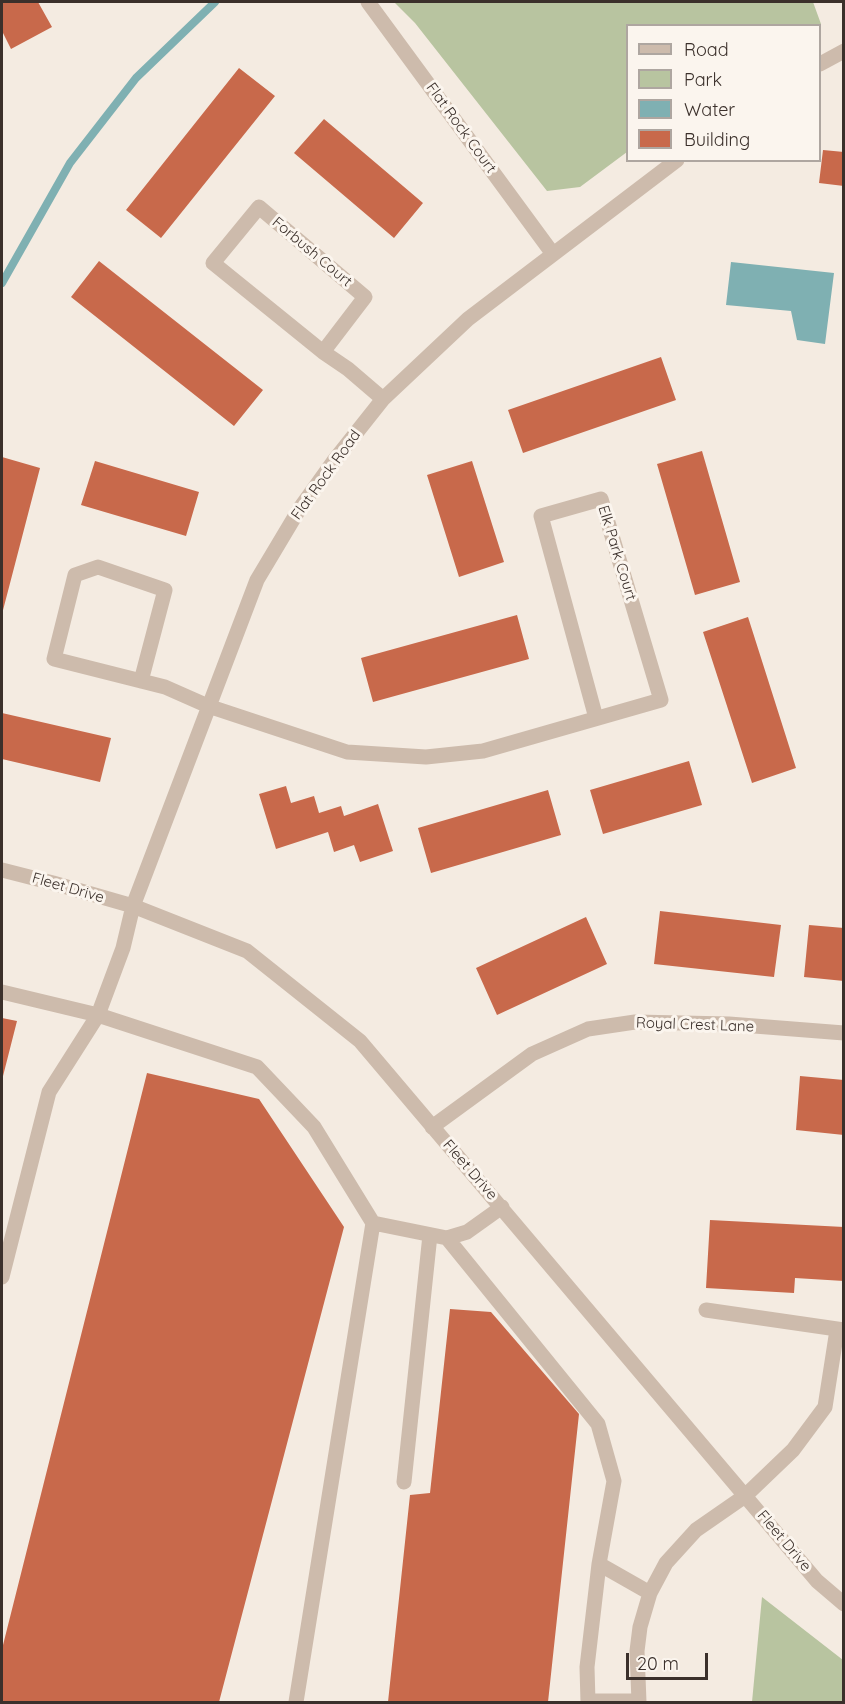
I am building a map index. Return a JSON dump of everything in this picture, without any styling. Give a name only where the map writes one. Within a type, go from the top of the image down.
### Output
[{"type":"street","name":"Flat Rock Court","points":[[368,2],[553,254]]},
{"type":"street","points":[[821,63],[843,51]]},
{"type":"street","name":"Flat Rock Road","points":[[2,1277],[50,1092],[98,1015],[123,948],[133,906],[257,580],[300,508],[383,399],[468,319],[674,162]]},
{"type":"street","name":"Forbush Court","points":[[323,352],[365,297],[259,207],[213,263],[323,352],[348,369],[383,399]]},
{"type":"street","name":"Elk Park Court","points":[[141,681],[165,591],[98,567],[75,575],[54,659],[141,681],[165,687],[208,706],[347,752],[426,757],[483,751],[662,700],[601,499],[541,516],[596,718]]},
{"type":"street","name":"Fleet Drive","points":[[2,870],[133,906],[247,951],[360,1041],[745,1496],[818,1581],[843,1604]]},
{"type":"street","points":[[2,992],[98,1015],[257,1067],[315,1128],[373,1223],[296,1702]]},
{"type":"street","name":"Royal Crest Lane","points":[[432,1127],[532,1054],[588,1029],[646,1022],[729,1024],[843,1033]]},
{"type":"street","points":[[373,1223],[447,1238],[466,1232],[502,1207]]},
{"type":"street","points":[[404,1482],[430,1235]]},
{"type":"street","points":[[447,1238],[598,1424],[614,1481],[599,1564],[587,1667],[588,1702],[639,1702],[637,1651],[640,1627],[650,1593],[666,1563],[696,1530],[745,1496],[793,1450],[825,1407],[840,1330],[706,1310]]},
{"type":"street","points":[[599,1564],[650,1593]]},
{"type":"green space","points":[[394,2],[813,2],[821,24],[626,24],[626,153],[580,187],[547,191],[415,23]]},
{"type":"green space","points":[[762,1597],[843,1660],[843,1702],[752,1702]]},
{"type":"water","points":[[731,262],[834,273],[825,344],[797,340],[791,311],[726,305]]},
{"type":"building","points":[[2,2],[38,2],[52,27],[11,49],[2,31]]},
{"type":"building","points":[[239,68],[275,96],[161,238],[126,210]]},
{"type":"building","points":[[324,119],[423,203],[394,238],[294,153]]},
{"type":"building","points":[[823,150],[844,152],[844,186],[819,183]]},
{"type":"building","points":[[99,261],[263,390],[234,426],[71,297]]},
{"type":"building","points":[[661,357],[676,400],[523,453],[508,410]]},
{"type":"building","points":[[702,451],[740,582],[695,595],[657,464]]},
{"type":"building","points":[[2,457],[40,468],[2,614]]},
{"type":"building","points":[[95,461],[199,492],[186,536],[81,505]]},
{"type":"building","points":[[472,461],[504,562],[459,577],[427,475]]},
{"type":"building","points":[[517,615],[529,659],[373,702],[361,658]]},
{"type":"building","points":[[748,617],[796,768],[752,783],[703,632]]},
{"type":"building","points":[[2,713],[111,738],[100,782],[2,759]]},
{"type":"building","points":[[689,761],[702,805],[603,834],[590,790]]},
{"type":"building","points":[[286,786],[291,803],[314,796],[319,813],[341,806],[344,816],[378,804],[393,851],[360,862],[354,845],[334,852],[328,832],[276,849],[259,794]]},
{"type":"building","points":[[548,790],[561,835],[431,873],[418,828]]},
{"type":"building","points":[[660,911],[781,925],[774,977],[654,964]]},
{"type":"building","points":[[586,917],[607,964],[497,1015],[476,968]]},
{"type":"building","points":[[809,925],[844,928],[844,981],[804,977]]},
{"type":"building","points":[[2,1018],[17,1021],[2,1080]]},
{"type":"building","points":[[147,1073],[259,1099],[344,1227],[219,1702],[2,1702],[2,1649]]},
{"type":"building","points":[[800,1076],[844,1080],[844,1135],[796,1130]]},
{"type":"building","points":[[710,1220],[844,1227],[844,1281],[795,1278],[794,1293],[706,1288]]},
{"type":"building","points":[[450,1309],[491,1312],[579,1414],[548,1702],[388,1702],[410,1495],[430,1493]]},
{"type":"waterway","points":[[2,283],[70,163],[136,78],[215,2]]}]
